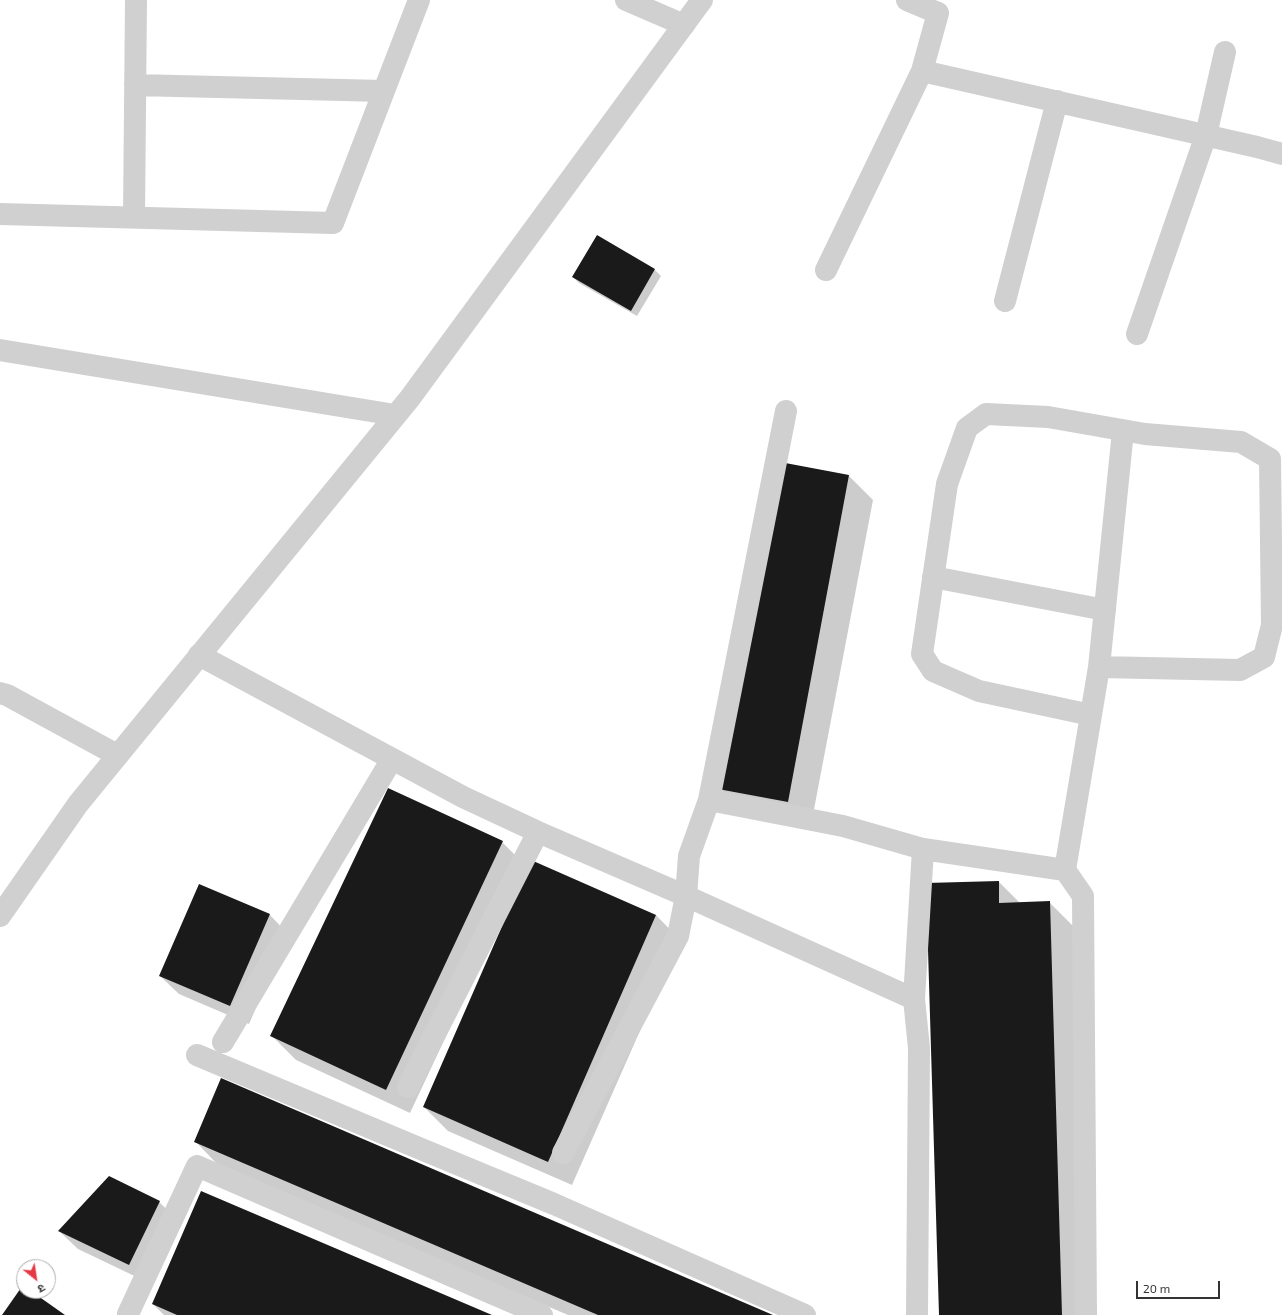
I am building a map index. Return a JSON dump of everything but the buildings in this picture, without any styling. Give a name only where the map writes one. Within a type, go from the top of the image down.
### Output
[{"type":"street","points":[[134,218],[136,0]]},
{"type":"street","points":[[0,214],[333,223],[419,0]]},
{"type":"street","points":[[626,0],[684,25]]},
{"type":"street","points":[[0,916],[78,804],[410,398],[702,0]]},
{"type":"street","points":[[826,270],[922,71],[938,13],[907,0]]},
{"type":"street","points":[[1137,334],[1206,135],[1225,52]]},
{"type":"street","points":[[922,71],[1206,135],[1282,154]]},
{"type":"street","points":[[135,85],[384,91]]},
{"type":"street","points":[[1005,301],[1058,101]]},
{"type":"street","points":[[0,350],[395,415]]},
{"type":"street","points":[[563,1153],[678,936],[686,896],[689,856],[708,800],[786,411]]},
{"type":"street","points":[[1091,715],[979,691],[934,671],[922,654],[948,484],[968,428],[986,414],[1048,417],[1145,434],[1241,442],[1270,459],[1272,625],[1264,657],[1240,670],[1099,667]]},
{"type":"street","points":[[1086,1315],[1083,896],[1066,870],[1099,667],[1123,431]]},
{"type":"street","points":[[934,577],[1105,610]]},
{"type":"street","points":[[199,655],[463,797],[538,832],[686,896],[914,999]]},
{"type":"street","points":[[0,693],[7,695],[117,755]]},
{"type":"street","points":[[223,1042],[392,759]]},
{"type":"street","points":[[708,800],[843,826],[923,850],[1066,870]]},
{"type":"street","points":[[408,1087],[538,832]]},
{"type":"street","points":[[917,1315],[919,1048],[914,999],[923,850]]},
{"type":"street","points":[[197,1055],[554,1204],[805,1315]]},
{"type":"street","points":[[129,1315],[197,1166],[510,1309],[542,1315]]}]
